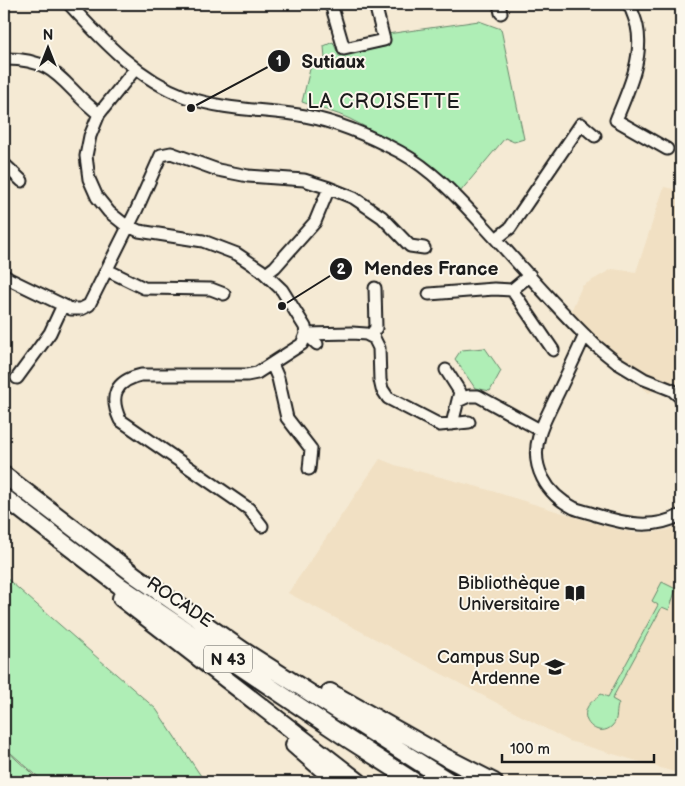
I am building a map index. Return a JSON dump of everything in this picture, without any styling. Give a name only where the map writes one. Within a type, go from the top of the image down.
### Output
[{"type":"highway","points":[[4,467],[33,499]]},
{"type":"highway","name":"N 43","points":[[4,475],[136,576],[244,651],[450,782]]},
{"type":"highway","name":"ROCADE","points":[[4,497],[120,586],[340,734],[415,782]]},
{"type":"highway","points":[[45,530],[71,558],[359,782]]},
{"type":"highway","points":[[154,624],[337,782]]},
{"type":"highway","name":"N 43","points":[[244,651],[305,678],[438,753],[494,782]]},
{"type":"street","points":[[70,4],[104,42],[135,69],[153,81],[185,96],[218,106],[305,116],[337,124],[402,153],[429,172],[456,196],[585,335],[616,362],[644,379],[672,390],[681,398]]},
{"type":"street","points":[[331,4],[344,49],[384,40],[375,4]]},
{"type":"street","points":[[629,4],[637,26],[637,59],[626,98],[616,120],[667,150]]},
{"type":"street","points":[[4,59],[21,59],[40,64],[55,72],[99,114]]},
{"type":"street","points":[[135,69],[99,114],[90,136],[86,156],[89,179],[97,197],[109,212],[128,226],[139,231],[203,241],[237,254],[266,274],[282,290],[305,327],[306,334],[302,344],[257,373],[246,375],[141,376],[128,378],[117,389],[115,408],[120,420],[249,509],[262,526]]},
{"type":"street","points":[[496,239],[510,228],[582,124],[595,136]]},
{"type":"street","points":[[4,275],[71,309],[81,309],[90,305],[161,155],[171,153],[218,170],[248,176],[304,180],[329,188],[354,198],[382,217],[410,246],[424,248]]},
{"type":"street","points":[[4,164],[22,181]]},
{"type":"street","points":[[266,274],[275,267],[315,222],[329,188]]},
{"type":"street","points":[[107,270],[144,288],[211,289],[224,294]]},
{"type":"street","points":[[429,294],[494,289],[512,290],[530,275]]},
{"type":"street","points":[[370,336],[376,328],[375,288]]},
{"type":"street","points":[[512,290],[553,350]]},
{"type":"street","points":[[16,378],[50,333],[62,305]]},
{"type":"street","points":[[306,334],[352,333],[366,334],[374,338],[379,348],[382,390],[388,398],[440,425],[469,422]]},
{"type":"street","points":[[306,334],[317,344]]},
{"type":"street","points":[[585,335],[540,430],[536,459],[542,478],[556,496],[574,508],[628,524],[659,523],[681,516]]},
{"type":"street","points":[[272,364],[278,378],[287,418],[311,450],[309,469]]},
{"type":"street","points":[[446,370],[460,392],[452,424]]},
{"type":"street","points":[[458,401],[469,396],[478,396],[540,430]]},
{"type":"shaded area","points":[[681,182],[681,384],[674,381],[649,393],[578,338],[565,325],[582,286],[612,269],[636,272],[664,187],[678,190]]},
{"type":"shaded area","name":"Campus Sup Ardenne","points":[[380,459],[611,528],[635,533],[654,532],[668,530],[681,524],[681,774],[569,741],[288,593]]},
{"type":"green space","points":[[479,21],[501,29],[524,139],[514,142],[505,138],[460,192],[408,152],[365,127],[344,117],[302,102],[311,65],[325,59],[324,46],[333,42],[339,56],[388,46],[387,34]]},
{"type":"green space","points":[[485,348],[501,371],[490,391],[475,388],[455,359],[461,350]]},
{"type":"green space","points":[[4,576],[156,709],[205,782],[44,782],[4,747]]},
{"type":"green space","points":[[662,582],[676,589],[669,610],[662,607],[612,699],[619,703],[614,723],[607,729],[597,730],[586,719],[587,708],[601,694],[608,697],[658,605],[652,601]]},
{"type":"green space","points":[[4,748],[41,782],[4,782]]},
{"type":"place","name":"Sutiaux","points":[[191,108]]},
{"type":"place","name":"Mendes France","points":[[282,306]]},
{"type":"place","name":"Bibliothèque Universitaire","points":[[575,593]]},
{"type":"place","name":"Campus Sup Ardenne","points":[[555,667]]},
{"type":"district","name":"LA CROISETTE","points":[[384,101]]}]
